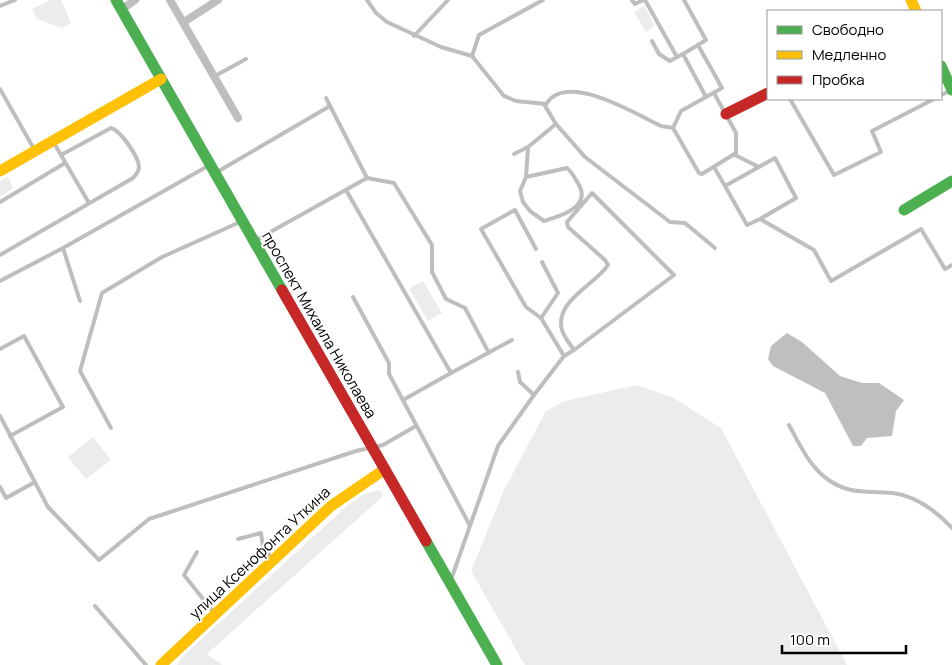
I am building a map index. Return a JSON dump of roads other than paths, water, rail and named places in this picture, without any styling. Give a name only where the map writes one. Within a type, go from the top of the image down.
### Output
[{"type":"main road","name":"проспект Михаила Николаева","points":[[118,5],[497,665]]},
{"type":"main road","points":[[942,68],[952,90]]},
{"type":"main road","points":[[0,170],[161,79]]},
{"type":"main road","points":[[726,114],[767,94]]},
{"type":"main road","points":[[904,210],[952,181]]},
{"type":"main road","name":"улица Ксенофонта Уткина","points":[[160,665],[216,615],[331,506],[385,469]]},
{"type":"street","points":[[118,5],[136,0]]},
{"type":"street","points":[[170,0],[238,118]]},
{"type":"street","points":[[184,22],[218,0]]},
{"type":"lane","points":[[0,6],[15,0]]},
{"type":"lane","points":[[367,0],[376,13],[387,22],[441,47],[472,56],[504,96],[516,101],[546,104]]},
{"type":"lane","points":[[414,36],[448,0]]},
{"type":"lane","points":[[472,56],[479,35],[543,0]]},
{"type":"lane","points":[[632,0],[635,4],[644,0],[677,57]]},
{"type":"lane","points":[[652,42],[659,55],[670,60],[706,40],[684,0]]},
{"type":"lane","points":[[673,128],[681,111],[722,87],[698,45]]},
{"type":"lane","points":[[682,54],[706,97]]},
{"type":"lane","points":[[215,76],[246,59]]},
{"type":"lane","points":[[0,89],[35,151]]},
{"type":"lane","points":[[673,128],[661,126],[593,95],[576,90],[561,91],[553,95],[546,104],[546,111],[585,157],[670,222],[685,223],[716,248]]},
{"type":"lane","points":[[714,93],[736,133],[734,155]]},
{"type":"lane","points":[[326,98],[367,178]]},
{"type":"lane","points":[[791,100],[834,175],[881,152],[872,131],[932,100]]},
{"type":"lane","points":[[0,281],[330,106]]},
{"type":"lane","points":[[514,154],[528,147],[556,124]]},
{"type":"lane","points":[[0,255],[137,174],[139,167],[121,134],[110,128],[61,155]]},
{"type":"lane","points":[[673,128],[700,174],[734,155]]},
{"type":"lane","points":[[53,141],[89,203]]},
{"type":"lane","points":[[526,177],[567,168],[583,192],[582,199],[578,206],[544,221],[530,211],[523,202],[520,191],[526,177],[528,147]]},
{"type":"lane","points":[[734,155],[757,166]]},
{"type":"lane","points":[[714,167],[725,186],[748,225],[796,198],[775,158],[757,166],[725,186]]},
{"type":"lane","points":[[0,202],[66,163]]},
{"type":"lane","points":[[254,241],[367,178],[394,183],[432,245],[432,272],[446,299],[465,308],[489,353]]},
{"type":"lane","points":[[346,190],[451,373]]},
{"type":"lane","points":[[452,585],[452,573],[498,446],[534,395],[564,356],[574,350],[674,274],[592,194],[567,222],[568,227],[608,265],[574,295],[562,318],[562,330],[574,350]]},
{"type":"lane","points":[[536,248],[515,210],[481,229],[526,307],[541,318],[564,356]]},
{"type":"lane","points":[[760,219],[814,250],[831,281],[921,228],[945,269],[952,265]]},
{"type":"lane","points":[[111,428],[80,371],[102,292],[162,257],[242,221]]},
{"type":"lane","points":[[64,248],[80,301]]},
{"type":"lane","points":[[541,318],[558,293],[542,262]]},
{"type":"lane","points":[[353,297],[390,363],[388,374],[469,524]]},
{"type":"lane","points":[[0,349],[24,336],[63,407],[10,436]]},
{"type":"lane","points":[[403,400],[512,340]]},
{"type":"lane","points":[[518,372],[520,382],[534,395]]},
{"type":"lane","points":[[0,416],[48,507],[99,560],[149,519],[383,445],[416,426]]},
{"type":"lane","points":[[789,425],[811,464],[830,481],[854,492],[892,493],[906,496],[934,511],[952,528]]},
{"type":"lane","points":[[0,487],[6,498],[35,482]]},
{"type":"lane","points":[[238,539],[261,533],[263,547],[274,560]]},
{"type":"lane","points":[[197,552],[184,575],[216,615]]},
{"type":"lane","points":[[95,606],[146,665]]}]
